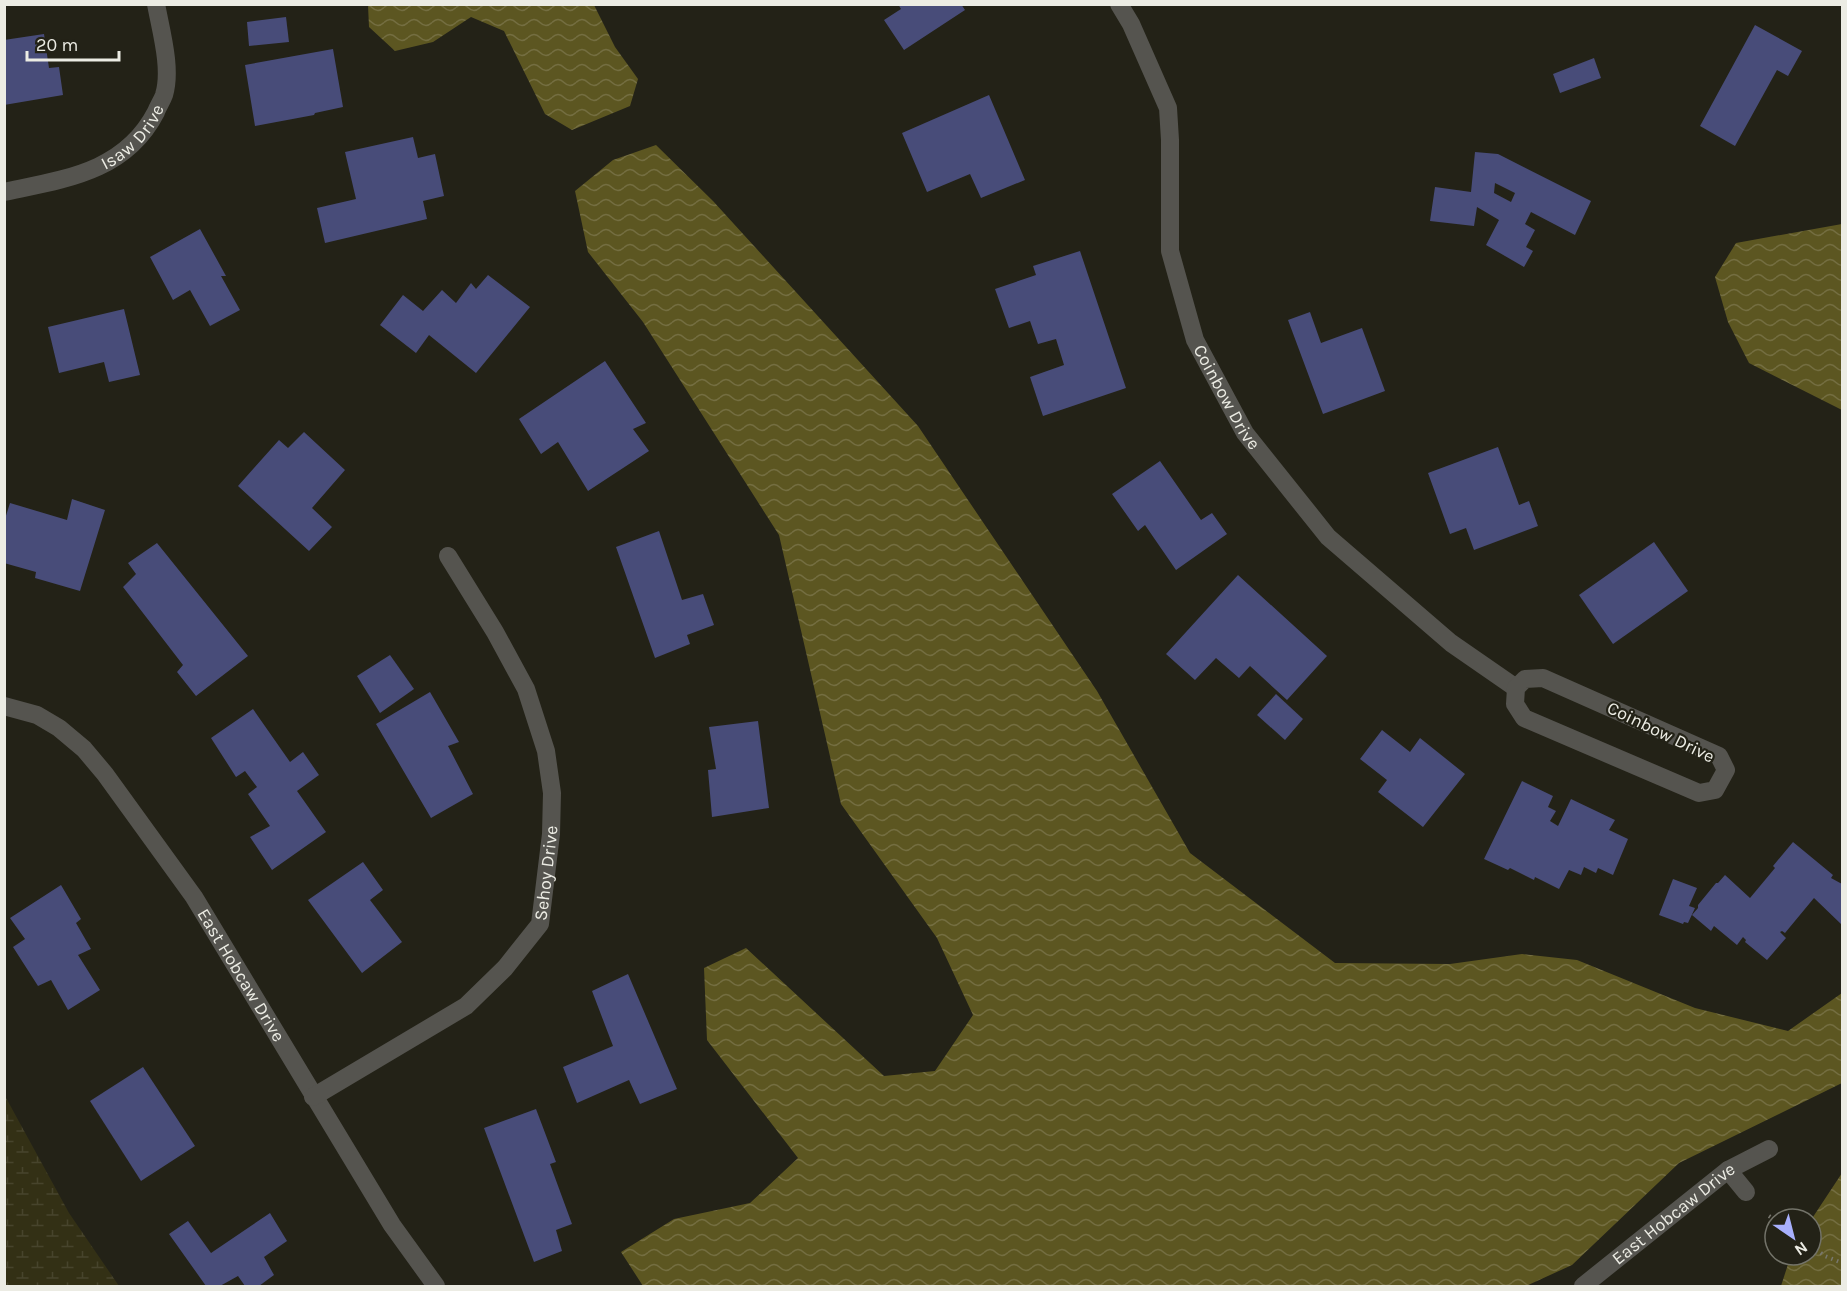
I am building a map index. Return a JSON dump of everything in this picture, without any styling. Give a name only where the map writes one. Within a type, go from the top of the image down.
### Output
[{"type":"street","name":"Isaw Drive","points":[[4,192],[55,182],[94,170],[128,149],[147,128],[164,95],[166,57],[156,4]]},
{"type":"street","name":"Coinbow Drive","points":[[1119,4],[1131,24],[1168,108],[1170,251],[1195,340],[1245,433],[1328,537],[1451,643],[1516,688]]},
{"type":"street","name":"Sehoy Drive","points":[[313,1096],[466,1006],[505,968],[540,924],[551,834],[552,793],[546,751],[526,689],[495,632],[448,556]]},
{"type":"street","name":"Coinbow Drive","points":[[1544,678],[1719,756],[1726,770],[1715,790],[1699,793],[1524,718],[1515,704],[1516,688],[1525,679],[1544,678]]},
{"type":"street","name":"East Hobcaw Drive","points":[[4,706],[37,715],[59,728],[84,749],[105,774],[194,897],[392,1226],[436,1287]]},
{"type":"street","name":"East Hobcaw Drive","points":[[1582,1287],[1728,1170],[1769,1149]]},
{"type":"street","points":[[1728,1170],[1746,1192]]},
{"type":"path","points":[[1823,1255],[1842,1263]]},
{"type":"green space","points":[[5,1096],[69,1213],[119,1286],[5,1286]]},
{"type":"water","points":[[368,5],[594,5],[615,47],[638,79],[630,106],[572,130],[545,114],[504,31],[471,17],[433,42],[395,51],[369,27]]},
{"type":"water","points":[[656,145],[713,201],[918,426],[1097,691],[1190,853],[1335,963],[1450,964],[1522,954],[1577,960],[1695,1008],[1788,1031],[1842,993],[1842,1083],[1679,1163],[1572,1265],[1526,1286],[643,1286],[621,1252],[674,1219],[750,1203],[798,1158],[707,1040],[704,968],[746,948],[884,1076],[935,1071],[973,1015],[937,938],[841,804],[779,535],[643,322],[588,252],[575,191],[613,160]]},
{"type":"water","points":[[1842,224],[1842,410],[1749,363],[1728,322],[1715,277],[1736,243]]},
{"type":"water","points":[[1842,1173],[1842,1286],[1781,1286],[1787,1267],[1823,1267],[1823,1207],[1820,1207]]},
{"type":"building","points":[[898,4],[961,4],[965,10],[904,50],[884,20],[901,9]]},
{"type":"building","points":[[286,17],[289,42],[249,46],[247,22]]},
{"type":"building","points":[[1755,25],[1802,51],[1788,76],[1777,70],[1735,146],[1700,126]]},
{"type":"building","points":[[44,34],[49,68],[59,67],[63,95],[4,105],[4,40]]},
{"type":"building","points":[[333,49],[343,107],[255,126],[245,65]]},
{"type":"building","points":[[1594,58],[1601,78],[1560,93],[1553,74]]},
{"type":"building","points":[[989,95],[1025,180],[981,198],[970,174],[927,192],[902,133]]},
{"type":"building","points":[[413,137],[418,158],[435,154],[444,196],[423,201],[427,219],[325,243],[317,208],[356,199],[345,152]]},
{"type":"building","points":[[1475,152],[1498,154],[1591,201],[1575,235],[1531,212],[1525,224],[1535,230],[1526,247],[1533,251],[1524,267],[1486,245],[1499,220],[1477,207],[1474,226],[1430,221],[1435,187],[1471,192]],"holes":[[[1495,183],[1515,193],[1511,202],[1494,193]]]},
{"type":"building","points":[[200,229],[226,276],[221,276],[240,310],[210,326],[190,290],[173,300],[150,257]]},
{"type":"building","points":[[1080,251],[1126,388],[1043,416],[1030,377],[1064,365],[1056,339],[1038,344],[1030,321],[1009,328],[995,289],[1036,275],[1033,266]]},
{"type":"building","points":[[488,275],[530,307],[476,373],[429,335],[416,353],[380,325],[403,295],[423,311],[442,290],[456,303],[471,283],[476,289]]},
{"type":"building","points":[[124,309],[140,375],[109,382],[104,362],[59,373],[48,327]]},
{"type":"building","points":[[1310,312],[1321,343],[1362,328],[1385,391],[1323,414],[1288,320]]},
{"type":"building","points":[[605,361],[646,423],[633,429],[649,451],[588,491],[558,442],[541,454],[519,419]]},
{"type":"building","points":[[304,432],[345,470],[312,508],[332,527],[309,551],[238,486],[279,440],[288,448]]},
{"type":"building","points":[[1498,447],[1519,505],[1529,501],[1538,526],[1474,550],[1466,528],[1450,534],[1428,473]]},
{"type":"building","points":[[1160,461],[1201,520],[1212,513],[1227,534],[1176,570],[1145,525],[1138,531],[1112,494]]},
{"type":"building","points":[[72,499],[105,510],[80,591],[35,578],[36,572],[4,563],[4,522],[10,503],[67,520]]},
{"type":"building","points":[[659,531],[682,600],[703,594],[714,625],[687,635],[690,644],[655,658],[616,547]]},
{"type":"building","points":[[1654,542],[1688,591],[1613,644],[1579,595]]},
{"type":"building","points":[[157,543],[248,656],[196,696],[177,672],[183,665],[123,587],[136,574],[128,563]]},
{"type":"building","points":[[1238,575],[1327,656],[1287,700],[1250,666],[1239,678],[1216,658],[1195,680],[1166,654]]},
{"type":"building","points":[[390,655],[414,689],[380,713],[357,676]]},
{"type":"building","points":[[430,692],[459,742],[448,746],[473,794],[431,818],[376,724]]},
{"type":"building","points":[[1276,694],[1303,719],[1285,740],[1257,715]]},
{"type":"building","points":[[253,709],[290,762],[303,752],[319,775],[297,791],[326,832],[272,870],[250,837],[270,826],[248,794],[257,787],[245,771],[236,777],[211,738]]},
{"type":"building","points":[[758,721],[769,808],[712,817],[708,770],[716,769],[709,727]]},
{"type":"building","points":[[1382,730],[1410,752],[1420,738],[1465,774],[1423,827],[1378,792],[1387,780],[1360,759]]},
{"type":"building","points":[[1522,781],[1553,796],[1548,807],[1556,811],[1550,821],[1558,826],[1571,799],[1615,820],[1609,830],[1628,839],[1613,875],[1598,868],[1596,873],[1584,867],[1581,875],[1569,870],[1559,889],[1535,877],[1534,880],[1484,859]]},
{"type":"building","points":[[1793,842],[1833,875],[1831,878],[1842,884],[1841,924],[1814,898],[1785,933],[1780,932],[1786,938],[1767,960],[1745,942],[1743,937],[1737,945],[1714,926],[1711,931],[1692,915],[1716,883],[1725,875],[1750,898]]},
{"type":"building","points":[[363,862],[383,890],[370,900],[402,942],[362,973],[308,900]]},
{"type":"building","points":[[1673,879],[1697,888],[1689,906],[1695,908],[1688,923],[1683,924],[1659,915]]},
{"type":"building","points":[[61,885],[81,919],[76,923],[91,949],[78,955],[100,990],[68,1010],[51,980],[38,986],[13,947],[25,939],[10,918]]},
{"type":"building","points":[[628,974],[677,1089],[640,1104],[629,1080],[577,1103],[563,1067],[613,1046],[592,991]]},
{"type":"building","points":[[143,1067],[195,1146],[141,1181],[90,1101]]},
{"type":"building","points":[[536,1109],[556,1162],[550,1164],[572,1224],[556,1230],[562,1251],[534,1262],[484,1128]]},
{"type":"building","points":[[270,1213],[287,1241],[264,1257],[274,1275],[259,1286],[245,1286],[238,1276],[220,1286],[206,1286],[169,1234],[188,1221],[211,1253]]}]
